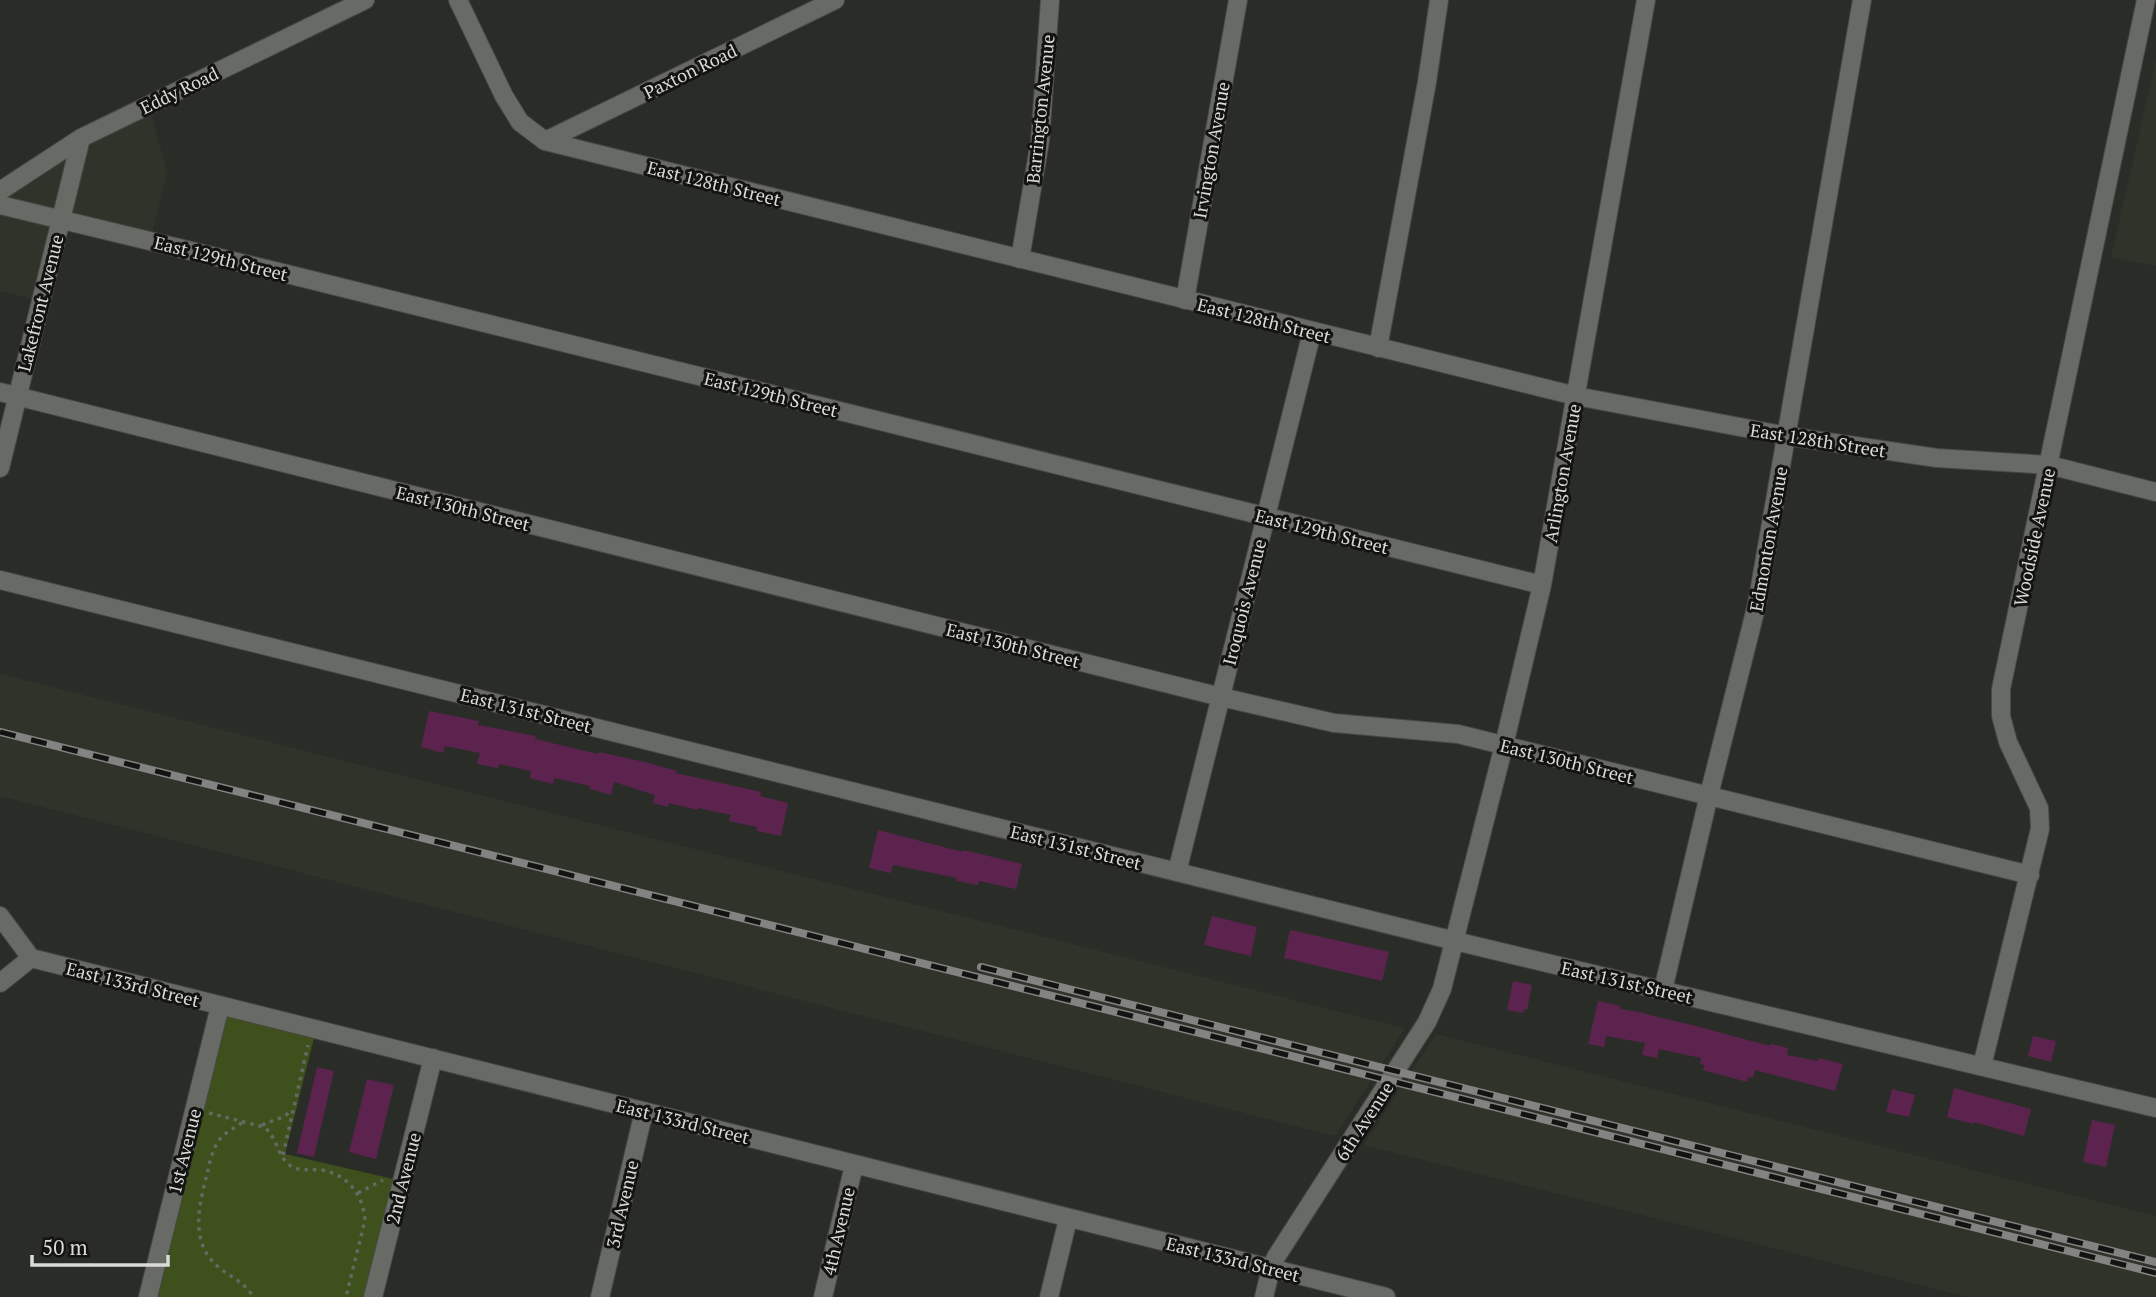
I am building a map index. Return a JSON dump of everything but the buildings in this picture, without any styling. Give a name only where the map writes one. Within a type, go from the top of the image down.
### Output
[{"type":"street","name":"Eddy Road","points":[[0,191],[81,138],[365,0]]},
{"type":"street","name":"East 128th Street","points":[[458,0],[504,96],[520,122],[545,141],[1576,396],[1787,436],[1937,458],[2049,466],[2156,492]]},
{"type":"street","name":"Paxton Road","points":[[545,141],[835,0]]},
{"type":"street","name":"Barrington Avenue","points":[[1020,259],[1040,141],[1050,0]]},
{"type":"street","name":"Irvington Avenue","points":[[1185,300],[1238,0]]},
{"type":"street","points":[[1378,348],[1427,82],[1439,0]]},
{"type":"street","name":"Arlington Avenue","points":[[1455,941],[1542,586],[1646,0]]},
{"type":"street","name":"Edmonton Avenue","points":[[1664,990],[1757,604],[1862,0]]},
{"type":"street","name":"Woodside Avenue","points":[[1982,1066],[2040,828],[2039,808],[2008,742],[2001,716],[2001,689],[2146,0]]},
{"type":"street","name":"Lakefront Avenue","points":[[0,468],[8,394],[61,219],[81,138]]},
{"type":"street","name":"East 129th Street","points":[[0,205],[1542,586]]},
{"type":"street","name":"Iroquois Avenue","points":[[1177,872],[1312,332]]},
{"type":"street","name":"East 130th Street","points":[[8,394],[1334,723],[1458,734],[2030,876]]},
{"type":"street","name":"East 131st Street","points":[[0,580],[1455,941],[2156,1108]]},
{"type":"street","points":[[0,916],[31,958],[0,983]]},
{"type":"street","name":"6th Avenue","points":[[1264,1297],[1276,1257],[1431,1014],[1442,989],[1455,941]]},
{"type":"street","name":"East 133rd Street","points":[[31,958],[1386,1297]]},
{"type":"street","name":"1st Avenue","points":[[148,1297],[220,1006]]},
{"type":"street","name":"2nd Avenue","points":[[373,1297],[433,1058]]},
{"type":"street","name":"3rd Avenue","points":[[600,1297],[644,1111]]},
{"type":"street","name":"4th Avenue","points":[[823,1297],[854,1165]]},
{"type":"street","points":[[1049,1297],[1068,1219]]},
{"type":"path","points":[[282,1157],[308,1045]]},
{"type":"path","points":[[260,1126],[285,1116],[293,1108]]},
{"type":"path","points":[[208,1113],[260,1126],[271,1132],[282,1157],[289,1165],[297,1169],[321,1170],[336,1175],[348,1182],[358,1193],[364,1207],[365,1220],[346,1297]]},
{"type":"path","points":[[244,1122],[219,1140],[212,1153],[200,1203],[198,1224],[202,1244],[212,1261],[249,1290],[253,1297]]},
{"type":"path","points":[[358,1193],[383,1180]]},
{"type":"shaded area","points":[[2156,60],[2156,266],[2111,257]]},
{"type":"shaded area","points":[[149,105],[167,172],[150,241],[61,219],[40,301],[0,291],[0,191]]},
{"type":"shaded area","points":[[0,674],[1405,1028],[1335,1136],[0,796]]},
{"type":"shaded area","points":[[1436,1034],[2156,1216],[2156,1297],[1967,1297],[1364,1145]]},
{"type":"green space","points":[[220,1006],[316,1030],[285,1154],[402,1181],[373,1297],[148,1297]]},
{"type":"railway","points":[[0,732],[2156,1273]]},
{"type":"railway","points":[[981,967],[2156,1262]]}]
